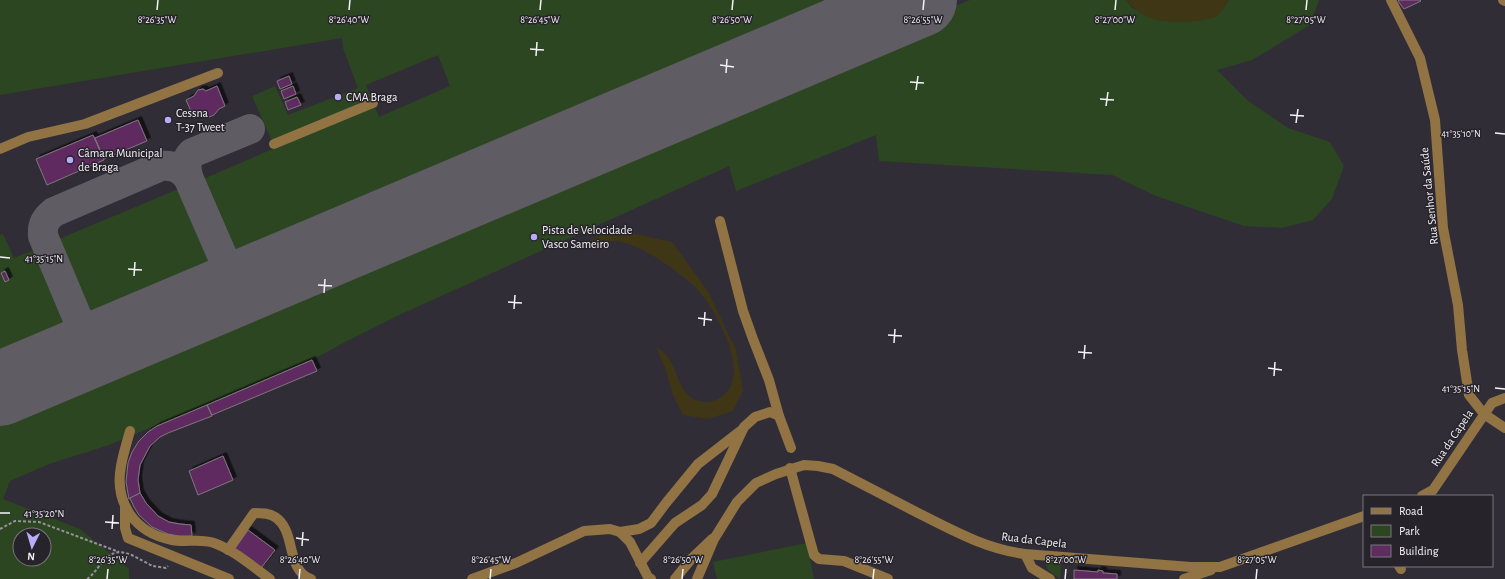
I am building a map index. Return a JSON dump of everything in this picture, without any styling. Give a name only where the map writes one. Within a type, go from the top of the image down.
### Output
[{"type":"street","name":"Rua Senhor da Saúde","points":[[1391,0],[1420,58],[1435,120],[1443,228],[1458,305],[1462,350],[1469,395],[1484,414],[1505,428]]},
{"type":"street","points":[[0,149],[28,137],[86,124],[218,73]]},
{"type":"street","points":[[274,144],[373,103]]},
{"type":"street","points":[[720,220],[743,311],[769,380],[779,416],[791,448]]},
{"type":"street","name":"Rua da Capela","points":[[1424,495],[1433,490],[1492,403],[1505,398]]},
{"type":"street","points":[[472,579],[516,563],[584,532],[610,529],[620,532],[639,530],[651,523],[698,464],[755,417],[770,412],[779,416]]},
{"type":"street","points":[[640,563],[675,523],[702,505],[712,494],[744,427]]},
{"type":"street","points":[[130,431],[121,467],[121,496],[131,516],[139,525],[159,536],[181,542],[191,540],[213,543],[228,550],[270,579]]},
{"type":"street","name":"Rua da Capela","points":[[696,579],[716,535],[737,502],[756,483],[790,468],[804,465],[833,469],[961,535],[992,548],[1007,552],[1025,554],[1191,568],[1220,567],[1363,516]]},
{"type":"street","points":[[790,468],[814,554],[819,559],[844,561],[888,579]]},
{"type":"street","points":[[126,506],[124,528],[128,538],[229,579]]},
{"type":"street","points":[[228,550],[254,513],[275,517],[283,525],[289,539],[295,563],[300,572],[311,579]]},
{"type":"street","points":[[620,532],[630,542],[640,563],[651,579]]},
{"type":"street","points":[[675,579],[692,558],[716,535]]},
{"type":"street","points":[[1025,554],[1032,568],[1047,578]]},
{"type":"street","points":[[1184,579],[1220,567]]},
{"type":"path","points":[[0,529],[15,521],[39,522],[119,552],[132,555],[154,566],[166,568],[176,558]]},
{"type":"path","points":[[87,579],[94,574],[109,556],[119,552]]},
{"type":"green space","points":[[0,0],[869,0],[244,265],[237,265],[233,259],[200,182],[203,179],[275,148],[252,96],[275,86],[288,115],[358,88],[343,48],[342,38],[0,95]],"holes":[[[438,55],[450,86],[379,117],[366,85]]]},
{"type":"green space","points":[[970,0],[1126,0],[1133,9],[1217,16],[1229,0],[1319,0],[1310,25],[1252,60],[1217,70],[1247,100],[1288,128],[1330,142],[1344,166],[1332,199],[1313,220],[1282,228],[1244,226],[1156,196],[1112,175],[879,161],[876,135],[736,191],[729,166],[399,315],[312,360],[109,445],[49,464],[10,481],[3,499],[80,529],[129,569],[129,579],[0,579],[0,409],[473,208]]},
{"type":"green space","points":[[181,189],[186,191],[219,266],[220,272],[217,276],[99,327],[92,326],[89,323],[55,248],[56,243],[59,239]]},
{"type":"green space","points":[[3,234],[14,258],[34,250],[41,253],[72,325],[73,333],[70,338],[0,368],[0,235]]},
{"type":"green space","points":[[807,543],[814,579],[717,579],[713,562]]},
{"type":"green space","points":[[1049,561],[1061,562],[1060,579],[1048,570],[1046,565]]},
{"type":"sand","points":[[1126,0],[1229,0],[1221,12],[1213,18],[1198,21],[1179,22],[1163,21],[1148,17]]},
{"type":"sand","points":[[613,229],[672,242],[707,290],[736,350],[743,391],[733,411],[708,419],[683,415],[673,395],[664,365],[656,347],[671,361],[681,386],[689,396],[706,402],[718,399],[729,390],[733,376],[733,361],[729,344],[722,327],[704,298],[689,281],[668,266],[632,245],[612,241],[588,246],[584,243]]},
{"type":"building","points":[[1398,1],[1421,1],[1404,9]]},
{"type":"building","points":[[289,76],[292,84],[280,89],[277,81]]},
{"type":"building","points":[[217,86],[225,106],[209,117],[199,116],[194,118],[186,100],[194,96],[198,90],[203,89],[206,91]]},
{"type":"building","points":[[293,86],[296,94],[284,99],[281,91]]},
{"type":"building","points":[[297,97],[301,105],[288,110],[285,102]]},
{"type":"building","points":[[138,120],[147,141],[104,159],[95,138]]},
{"type":"building","name":"Câmara Municipal de Braga","points":[[93,135],[104,160],[47,185],[36,159]]},
{"type":"building","points":[[5,271],[9,280],[5,282],[1,273]]},
{"type":"building","points":[[312,360],[317,371],[212,415],[207,405]]},
{"type":"building","points":[[207,405],[212,416],[168,433],[160,437],[150,446],[140,465],[138,480],[140,493],[129,499],[126,482],[128,463],[132,452],[139,441],[157,426]]},
{"type":"building","points":[[223,456],[233,480],[198,495],[189,471]]},
{"type":"building","points":[[140,493],[146,503],[158,516],[169,522],[191,525],[192,536],[168,534],[152,527],[139,515],[130,498]]},
{"type":"building","points":[[248,530],[275,550],[261,568],[234,550]]},
{"type":"building","points":[[1074,570],[1103,571],[1103,573],[1117,574],[1117,579],[1074,579]]},
{"type":"taxiway","points":[[250,129],[192,153],[188,158],[187,167],[188,177],[231,276],[239,283],[251,283]]},
{"type":"taxiway","points":[[105,344],[91,343],[85,336],[43,236],[45,222],[54,212],[161,166],[176,168],[188,177]]},
{"type":"runway","points":[[0,389],[920,0]]},
{"type":"place","name":"CMA Braga","points":[[338,97]]},
{"type":"place","name":"Cessna T-37 Tweet","points":[[168,120]]},
{"type":"place","name":"Câmara Municipal de Braga","points":[[70,160]]},
{"type":"place","name":"Pista de Velocidade Vasco Sameiro","points":[[534,237]]}]
